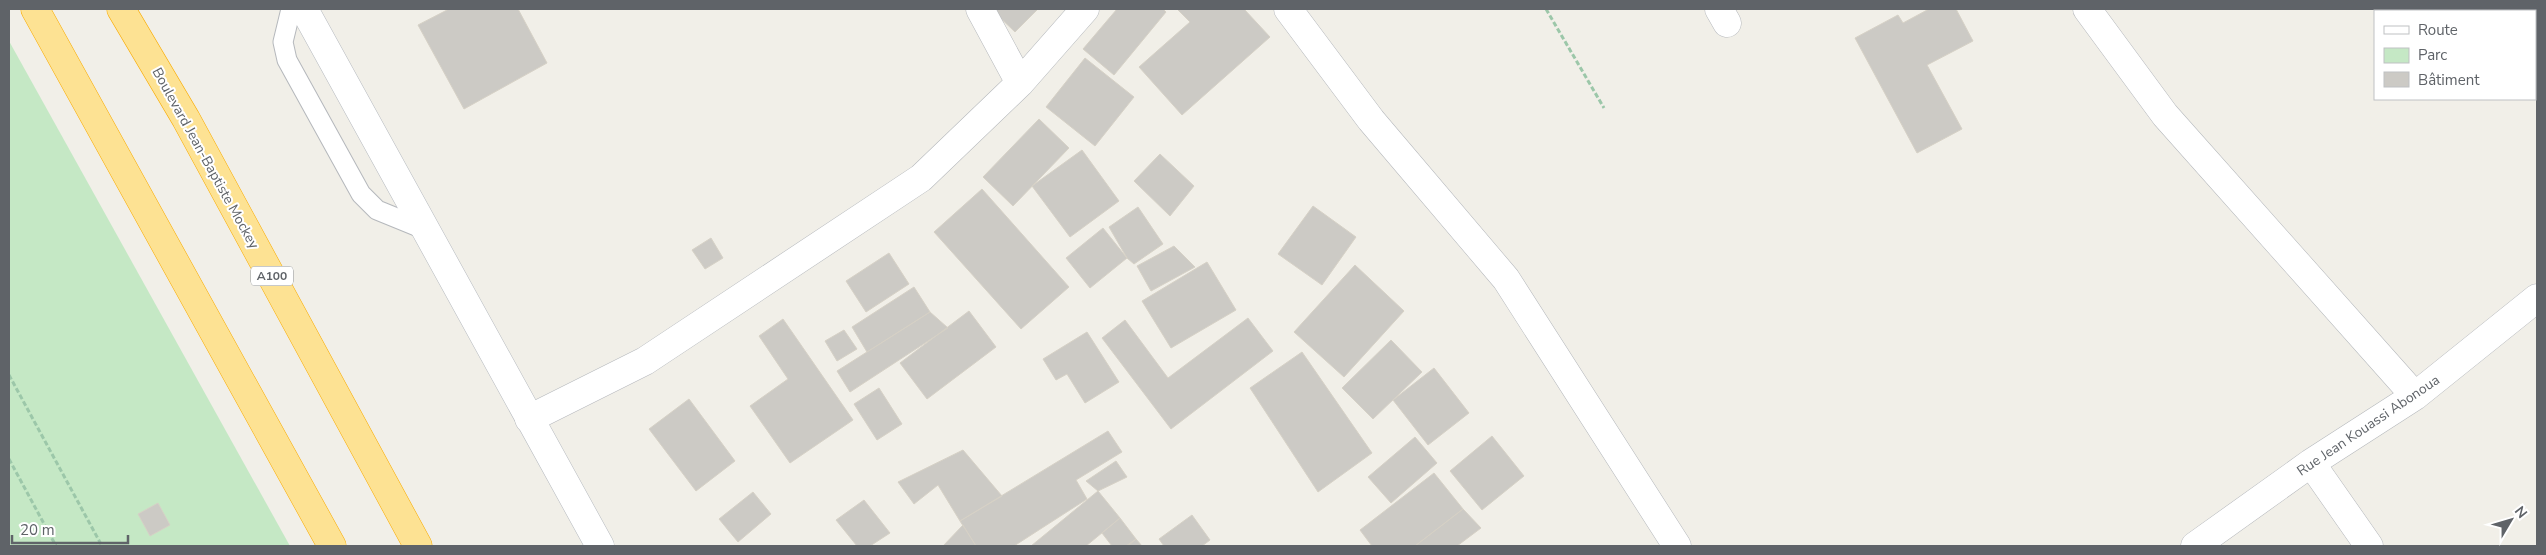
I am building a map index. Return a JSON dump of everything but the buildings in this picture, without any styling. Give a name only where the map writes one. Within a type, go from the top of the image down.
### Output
[{"type":"highway","points":[[35,9],[332,546]]},
{"type":"highway","name":"Boulevard Jean-Baptiste Mockey","points":[[121,9],[186,119],[418,546]]},
{"type":"street","points":[[304,9],[600,546]]},
{"type":"street","points":[[980,9],[1020,82]]},
{"type":"street","points":[[529,419],[645,361],[921,178],[1020,82],[1085,9]]},
{"type":"street","points":[[1288,9],[1370,120],[1506,279],[1677,546]]},
{"type":"street","points":[[2087,9],[2165,115],[2415,396]]},
{"type":"street","name":"Rue Jean Kouassi Abonoua","points":[[2195,546],[2311,463],[2415,396],[2537,298]]},
{"type":"street","points":[[2311,463],[2369,546]]},
{"type":"lane","points":[[291,9],[283,42],[288,60],[361,194],[377,210],[426,230]]},
{"type":"path","points":[[1546,9],[1604,108]]},
{"type":"path","points":[[9,375],[102,546]]},
{"type":"path","points":[[9,459],[56,546]]},
{"type":"green space","points":[[9,41],[290,546],[9,546]]}]
